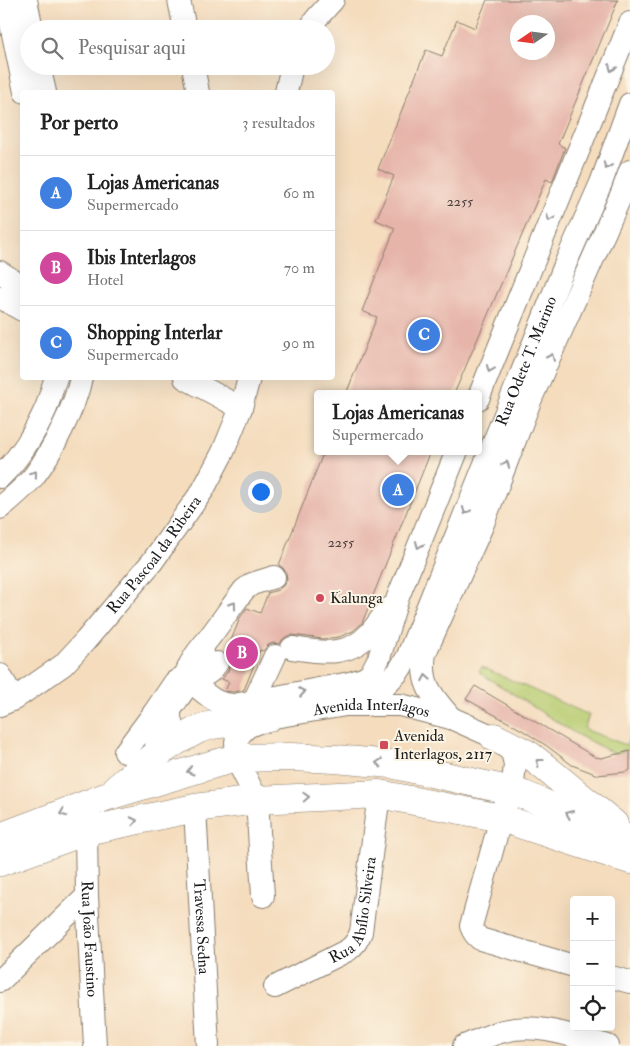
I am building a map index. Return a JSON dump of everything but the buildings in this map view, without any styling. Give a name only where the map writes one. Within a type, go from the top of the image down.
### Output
[{"type":"main road","points":[[108,796],[166,748],[199,729],[261,710]]},
{"type":"main road","points":[[494,737],[542,764],[630,839]]},
{"type":"main road","points":[[0,837],[108,796],[214,764],[237,758],[291,757],[391,764],[512,791],[630,839]]},
{"type":"main road","points":[[0,862],[86,831],[195,808],[257,800],[379,794],[492,816],[630,860]]},
{"type":"street","points":[[6,0],[20,72]]},
{"type":"street","points":[[26,0],[30,20]]},
{"type":"street","points":[[179,0],[183,20]]},
{"type":"street","points":[[315,20],[333,0]]},
{"type":"street","points":[[481,390],[630,23]]},
{"type":"street","points":[[21,75],[24,90]]},
{"type":"street","points":[[41,75],[45,90]]},
{"type":"street","points":[[195,75],[198,90]]},
{"type":"street","points":[[286,90],[290,75]]},
{"type":"street","name":"Rua Odete T. Marino","points":[[346,706],[382,688],[400,669],[415,638],[567,260],[601,183],[630,104]]},
{"type":"street","name":"Rua Odete T. Marino","points":[[452,718],[428,688],[424,664],[425,653],[482,526],[530,402],[630,171]]},
{"type":"street","points":[[531,268],[567,260]]},
{"type":"street","points":[[0,272],[20,285]]},
{"type":"street","points":[[0,296],[20,309]]},
{"type":"street","points":[[0,477],[28,442],[46,407],[55,380]]},
{"type":"street","points":[[0,508],[33,477],[52,448],[80,380]]},
{"type":"street","points":[[188,380],[242,408]]},
{"type":"street","name":"Rua Pascoal da Ribeira","points":[[7,702],[63,665],[152,562],[203,490],[224,452],[242,408],[249,380]]},
{"type":"street","points":[[274,577],[252,584],[244,590],[190,662],[195,677],[216,701],[223,705],[261,710],[357,682],[366,664],[366,652],[371,645],[369,634],[398,596],[456,455]]},
{"type":"street","points":[[461,455],[480,477]]},
{"type":"street","points":[[261,710],[284,652],[339,651],[356,645],[398,646],[415,638],[398,596]]},
{"type":"street","points":[[125,752],[175,682],[195,677]]},
{"type":"street","points":[[166,748],[170,710],[195,677]]},
{"type":"street","points":[[1,678],[7,702]]},
{"type":"street","name":"Avenida Interlagos","points":[[257,800],[237,758],[236,742],[240,734],[261,710],[346,706],[400,705],[452,718],[494,737],[512,752],[515,765],[512,791]]},
{"type":"street","points":[[154,713],[166,748]]},
{"type":"street","points":[[512,791],[508,803],[492,816],[471,926],[473,932],[480,938],[570,965]]},
{"type":"street","name":"Rua Abílio Silveira","points":[[275,987],[348,950],[359,939],[379,794]]},
{"type":"street","points":[[257,800],[263,896]]},
{"type":"street","name":"Travessa Sedna","points":[[195,808],[208,1046]]},
{"type":"street","name":"Rua João Faustino","points":[[86,831],[87,896],[95,1046]]},
{"type":"street","points":[[0,981],[87,896]]},
{"type":"street","points":[[615,978],[630,982]]},
{"type":"street","points":[[464,1046],[504,1031],[520,1028],[556,1032],[608,1046]]},
{"type":"green space","points":[[482,667],[589,715],[584,729],[626,745],[630,738],[630,749],[615,754],[576,734],[480,673],[479,670]]},
{"type":"place","name":"Shopping Interlar","points":[[424,335]]},
{"type":"place","name":"Lojas Americanas","points":[[398,490]]},
{"type":"place","name":"Kalunga","points":[[320,598]]},
{"type":"place","name":"Ibis Interlagos","points":[[242,653]]},
{"type":"place","name":"Avenida Interlagos, 2117","points":[[384,745]]}]
